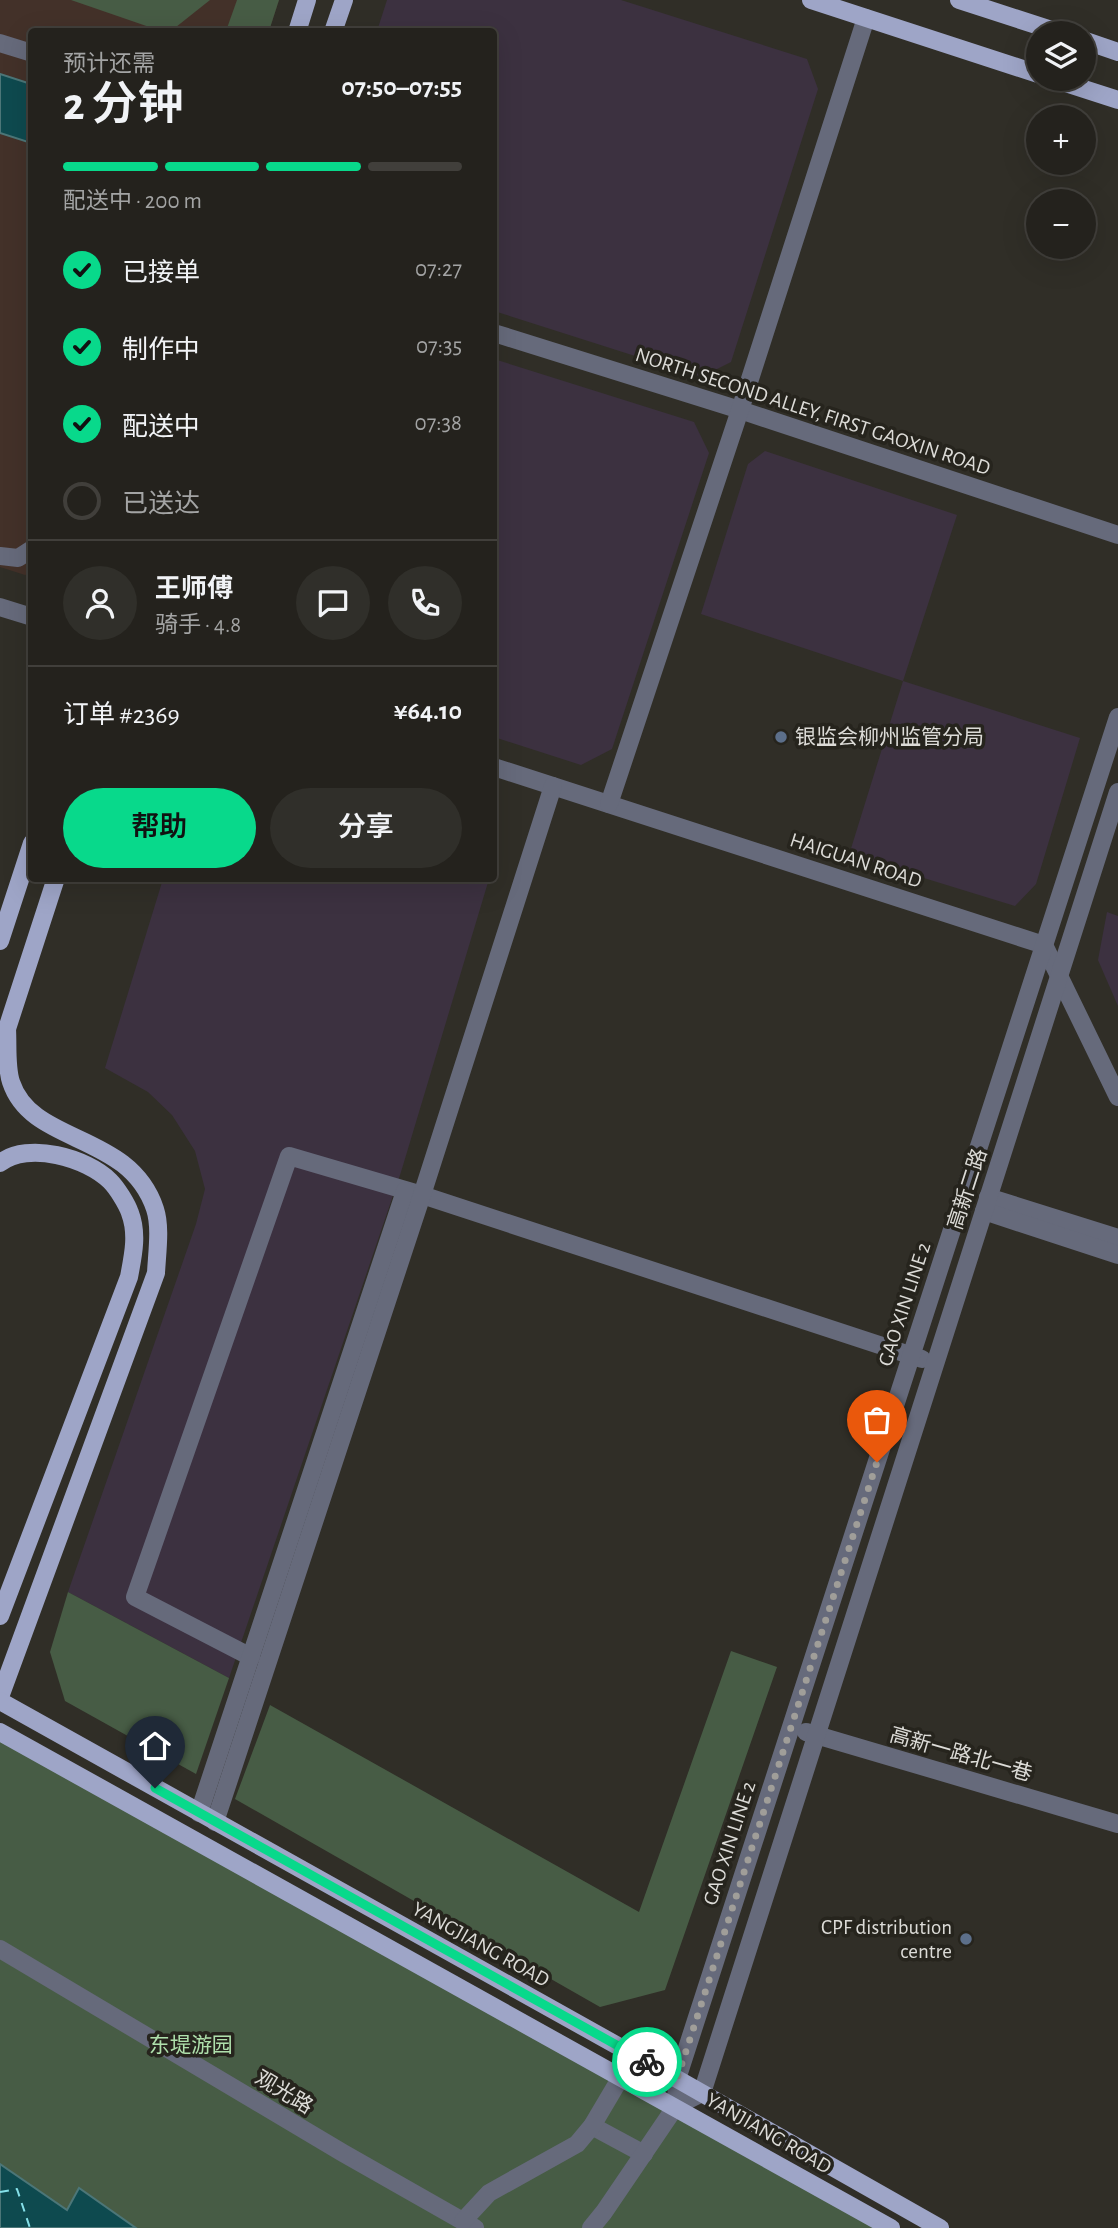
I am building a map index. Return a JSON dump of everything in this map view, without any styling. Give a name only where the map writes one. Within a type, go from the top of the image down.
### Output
[{"type":"main road","points":[[298,28],[307,0]]},
{"type":"main road","points":[[334,28],[344,0]]},
{"type":"main road","points":[[811,0],[1026,70]]},
{"type":"main road","points":[[959,0],[1026,22]]},
{"type":"main road","points":[[1096,44],[1118,52]]},
{"type":"main road","points":[[1090,91],[1118,100]]},
{"type":"main road","points":[[0,941],[28,855]]},
{"type":"main road","points":[[0,1051],[54,882]]},
{"type":"main road","points":[[0,1699],[156,1273],[158,1247],[156,1210],[145,1189],[123,1162],[101,1148],[49,1125],[25,1108],[10,1082],[7,1029]]},
{"type":"main road","points":[[0,1163],[33,1151],[60,1155],[90,1168],[110,1181],[130,1213],[135,1246],[129,1277],[0,1616]]},
{"type":"main road","name":"YANGJIANG ROAD","points":[[0,1699],[207,1818],[940,2228]]},
{"type":"main road","name":"YANJIANG ROAD","points":[[0,1732],[891,2228]]},
{"type":"street","points":[[609,804],[866,18]]},
{"type":"street","points":[[0,43],[28,52]]},
{"type":"street","name":"NORTH SECOND ALLEY, FIRST GAOXIN ROAD","points":[[497,333],[1118,535]]},
{"type":"street","points":[[0,556],[18,558],[28,552]]},
{"type":"street","points":[[0,607],[28,616]]},
{"type":"street","name":"GAO XIN LINE 2","points":[[676,2106],[677,2079],[1118,717]]},
{"type":"street","name":"HAIGUAN ROAD","points":[[497,767],[1044,945]]},
{"type":"street","points":[[207,1818],[251,1657],[553,786]]},
{"type":"street","name":"高新二路","points":[[702,2093],[1118,792]]},
{"type":"street","points":[[1044,945],[1118,1097]]},
{"type":"street","points":[[251,1657],[135,1597],[289,1157],[414,1193],[935,1363]]},
{"type":"street","points":[[207,1818],[414,1193]]},
{"type":"street","points":[[986,1204],[1118,1238]]},
{"type":"street","points":[[986,1204],[1118,1255]]},
{"type":"street","name":"高新一路北一巷","points":[[791,1727],[1118,1824]]},
{"type":"street","name":"观光路","points":[[0,1950],[331,2146],[469,2224]]},
{"type":"street","points":[[469,2224],[489,2193],[577,2144],[592,2126],[621,2077]]},
{"type":"street","points":[[592,2228],[676,2106],[702,2093]]},
{"type":"street","points":[[592,2126],[644,2154]]},
{"type":"shaded area","points":[[0,0],[279,0],[270,28],[28,28],[28,574],[0,567]]},
{"type":"shaded area","points":[[387,0],[621,0],[807,59],[818,89],[731,362],[701,377],[497,312],[497,28],[378,28]]},
{"type":"shaded area","points":[[497,360],[694,422],[709,453],[612,749],[581,765],[497,738]]},
{"type":"shaded area","points":[[765,451],[957,515],[903,681],[701,614],[748,464]]},
{"type":"shaded area","points":[[903,681],[1080,738],[1036,884],[1015,906],[849,855]]},
{"type":"shaded area","points":[[162,882],[488,882],[401,1172],[229,1678],[68,1592],[196,1224],[205,1189],[195,1151],[172,1115],[148,1092],[105,1068]]},
{"type":"shaded area","points":[[1107,912],[1118,916],[1118,1006],[1098,960]]},
{"type":"green space","points":[[71,0],[210,0],[176,27],[152,28]]},
{"type":"green space","points":[[237,0],[279,0],[270,28],[227,28]]},
{"type":"green space","points":[[68,1592],[229,1678],[196,1774],[65,1701],[50,1652]]},
{"type":"green space","points":[[731,1651],[777,1667],[665,1990],[600,2007],[235,1799],[270,1705],[639,1912]]},
{"type":"green space","name":"东堤游园","points":[[0,1732],[891,2228],[136,2228],[79,2189],[67,2210],[0,2164]]},
{"type":"water","points":[[0,74],[28,83],[28,142],[0,133]]},
{"type":"water","points":[[0,2164],[67,2210],[79,2188],[136,2228],[0,2228]]},
{"type":"ferry route","points":[[0,2192],[17,2189],[30,2228]]},
{"type":"way so far","points":[[647,2062],[677,2079],[877,1462]]},
{"type":"place","name":"银监会柳州监管分局","points":[[781,737]]},
{"type":"place","name":"CPF distribution centre","points":[[966,1939]]},
{"type":"route","points":[[155,1788],[647,2062]]}]
